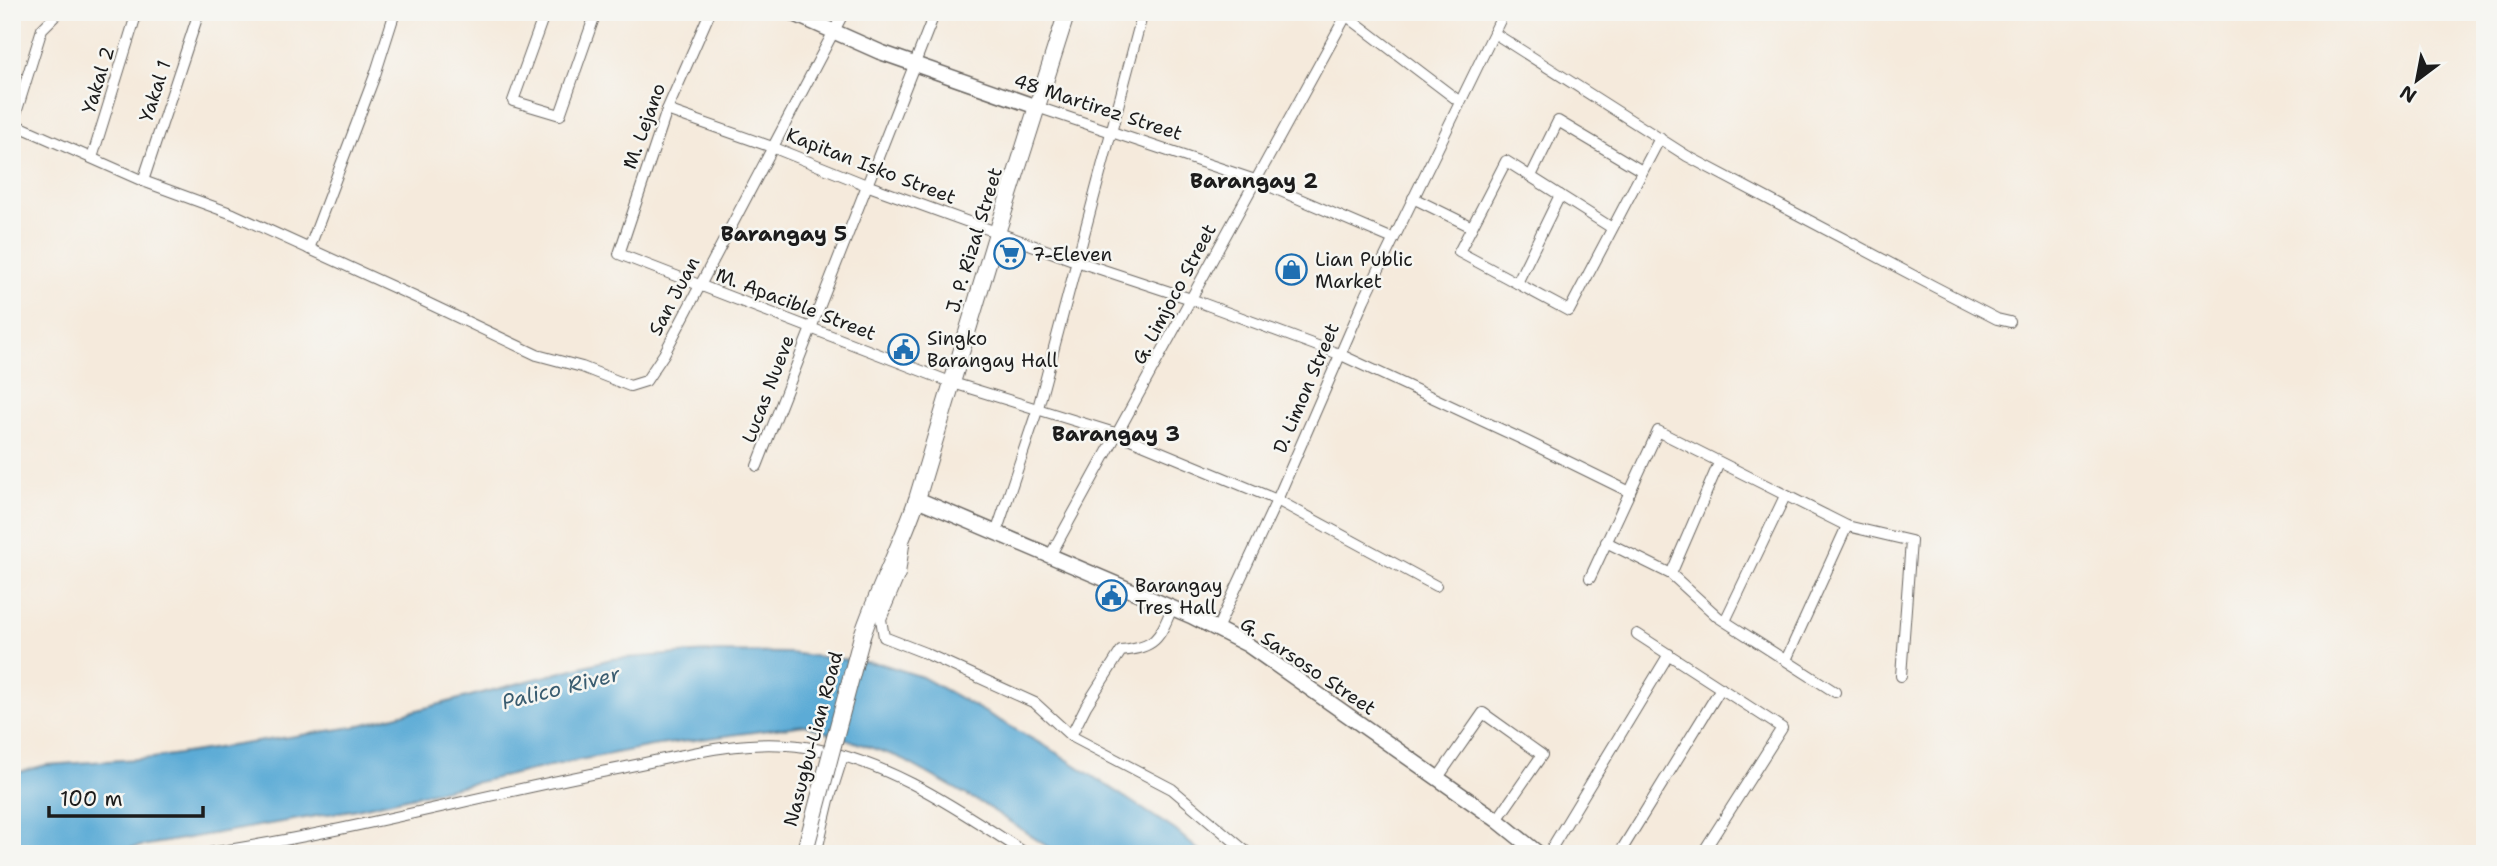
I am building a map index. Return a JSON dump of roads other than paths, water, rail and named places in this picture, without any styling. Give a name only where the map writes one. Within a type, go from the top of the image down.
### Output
[{"type":"main road","name":"J. P. Rizal Street","points":[[862,636],[917,499],[1067,12]]},
{"type":"main road","name":"Nasugbu-Lian Road","points":[[809,851],[862,636]]},
{"type":"street","points":[[12,123],[42,29],[59,12]]},
{"type":"street","name":"Yakal 2","points":[[92,158],[137,12]]},
{"type":"street","name":"Yakal 1","points":[[143,181],[199,12]]},
{"type":"street","points":[[309,249],[375,75],[395,12]]},
{"type":"street","points":[[545,12],[513,101],[561,115],[596,12]]},
{"type":"street","name":"M. Lejano","points":[[619,254],[667,110],[710,12]]},
{"type":"street","name":"48 Martirez Street","points":[[790,12],[914,65],[1255,180],[1394,239]]},
{"type":"street","name":"San Juan","points":[[12,123],[143,181],[233,214],[537,355],[553,361],[562,360],[630,386],[646,382],[664,354],[844,12]]},
{"type":"street","name":"Lucas Nueve","points":[[757,466],[935,12]]},
{"type":"street","points":[[996,533],[1038,408],[1143,12]]},
{"type":"street","name":"D. Limon Street","points":[[1217,629],[1277,500],[1339,354],[1504,12]]},
{"type":"street","points":[[1345,13],[1460,102]]},
{"type":"street","name":"G. Limjoco Street","points":[[1050,556],[1345,13]]},
{"type":"street","points":[[1494,33],[1687,156],[1843,240],[2010,322]]},
{"type":"street","name":"Kapitan Isko Street","points":[[667,110],[998,233],[1191,299],[1339,354],[1630,492]]},
{"type":"street","points":[[1531,176],[1558,121],[1642,171]]},
{"type":"street","points":[[1612,228],[1506,161],[1459,252],[1569,312],[1660,138]]},
{"type":"street","points":[[1517,283],[1560,195]]},
{"type":"street","points":[[1413,198],[1472,227]]},
{"type":"street","name":"M. Apacible Street","points":[[619,254],[953,383],[1118,434],[1277,500],[1436,586]]},
{"type":"street","points":[[1590,578],[1658,431],[1847,526],[1911,541],[1901,676]]},
{"type":"street","points":[[1671,574],[1719,463]]},
{"type":"street","points":[[1725,621],[1785,495]]},
{"type":"street","name":"G. Sarsoso Street","points":[[917,499],[1172,608],[1248,645],[1286,669],[1497,820],[1539,854]]},
{"type":"street","points":[[1786,660],[1847,526]]},
{"type":"street","points":[[905,534],[900,574],[881,619],[884,637],[1035,703],[1071,736],[1172,789],[1249,854]]},
{"type":"street","points":[[1606,542],[1671,574],[1725,621],[1835,692]]},
{"type":"street","points":[[1071,736],[1086,706],[1121,652],[1143,649],[1160,638],[1172,608]]},
{"type":"street","points":[[1637,634],[1782,728],[1702,854]]},
{"type":"street","points":[[1548,854],[1669,654]]},
{"type":"street","points":[[1619,854],[1721,688]]},
{"type":"street","points":[[1437,779],[1483,713],[1542,755],[1497,820]]},
{"type":"street","points":[[202,854],[281,842],[515,788],[729,747],[776,743],[843,756],[928,790],[1027,854]]},
{"type":"street","points":[[809,851],[843,756]]},
{"type":"water","name":"Palico River","points":[[707,652],[789,653],[882,664],[922,677],[1054,751],[1175,830],[1203,854],[1058,854],[988,807],[898,757],[805,725],[652,746],[352,810],[95,854],[12,854],[12,774],[46,765],[153,758],[353,727],[611,659]]},
{"type":"place","name":"7-Eleven","points":[[1009,254]]},
{"type":"place","name":"Lian Public Market","points":[[1292,270]]},
{"type":"place","name":"Singko Barangay Hall","points":[[904,349]]},
{"type":"place","name":"Barangay Tres Hall","points":[[1112,596]]},
{"type":"district","name":"Barangay 2","points":[[1254,181]]},
{"type":"district","name":"Barangay 5","points":[[784,234]]},
{"type":"district","name":"Barangay 3","points":[[1116,434]]}]
